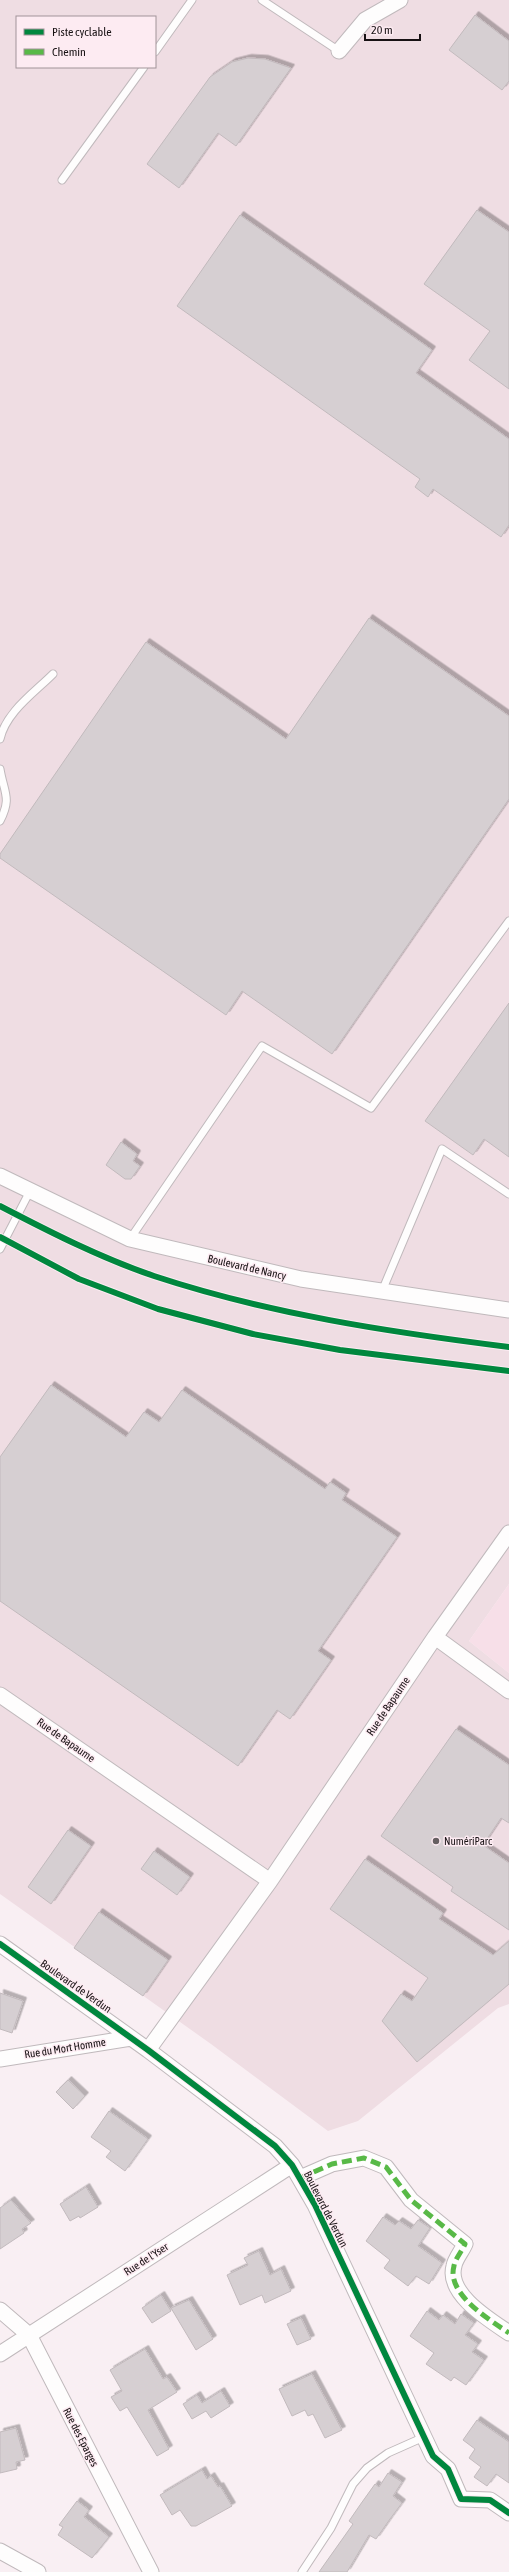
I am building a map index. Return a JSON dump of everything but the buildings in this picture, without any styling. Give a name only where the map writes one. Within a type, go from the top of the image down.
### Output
[{"type":"street","points":[[339,51],[365,20],[400,0]]},
{"type":"street","name":"Boulevard de Nancy","points":[[0,1176],[130,1239],[301,1279],[509,1310]]},
{"type":"street","name":"Rue de Bapaume","points":[[148,2050],[270,1881],[435,1637],[509,1533]]},
{"type":"street","points":[[435,1637],[509,1691]]},
{"type":"street","name":"Rue de Bapaume","points":[[0,1695],[270,1881]]},
{"type":"street","name":"Boulevard de Verdun","points":[[0,1944],[148,2050],[275,2146],[292,2165],[315,2205],[433,2456],[448,2469],[461,2500],[490,2500],[509,2513]]},
{"type":"street","name":"Rue du Mort Homme","points":[[0,2059],[131,2038]]},
{"type":"street","points":[[300,2178],[332,2164],[364,2158],[386,2167],[410,2200],[465,2244],[453,2266],[454,2280],[463,2298],[509,2334]]},
{"type":"street","name":"Rue de l'Yser","points":[[0,2354],[292,2165]]},
{"type":"street","name":"Rue des Eparges","points":[[0,2310],[29,2335],[151,2572]]},
{"type":"street","points":[[0,2551],[38,2572]]},
{"type":"lane","points":[[156,51],[192,0]]},
{"type":"lane","points":[[262,0],[339,51]]},
{"type":"lane","points":[[62,180],[143,68]]},
{"type":"lane","points":[[0,739],[2,732],[14,712],[54,674]]},
{"type":"lane","points":[[0,769],[7,799],[7,807],[0,821]]},
{"type":"lane","points":[[130,1239],[262,1046],[371,1108],[509,921]]},
{"type":"lane","points":[[382,1291],[442,1149],[509,1194]]},
{"type":"lane","points":[[0,1249],[30,1191]]},
{"type":"lane","points":[[302,2572],[331,2528],[353,2484],[367,2468],[388,2453],[424,2437]]},
{"type":"shaded area","points":[[0,0],[509,0],[509,1584],[469,1641],[509,1673],[509,2004],[498,2008],[358,2121],[328,2131],[211,2044],[0,1894]]},
{"type":"shaded area","points":[[509,1584],[509,1673],[469,1641]]},
{"type":"marked path","points":[[300,2178],[332,2164],[364,2158],[386,2167],[411,2200],[465,2244],[454,2266],[453,2276],[457,2286],[471,2305],[509,2333]]},
{"type":"cycle path","points":[[0,1206],[95,1253],[134,1269],[197,1289],[241,1301],[330,1320],[419,1335],[509,1347]]},
{"type":"cycle path","points":[[0,1237],[79,1279],[158,1309],[253,1334],[340,1350],[509,1371]]},
{"type":"cycle path","points":[[0,1944],[148,2050],[275,2146],[292,2165],[315,2205],[433,2456],[448,2469],[461,2499],[490,2500],[509,2513]]},
{"type":"place","name":"NumériParc","points":[[436,1841]]}]
